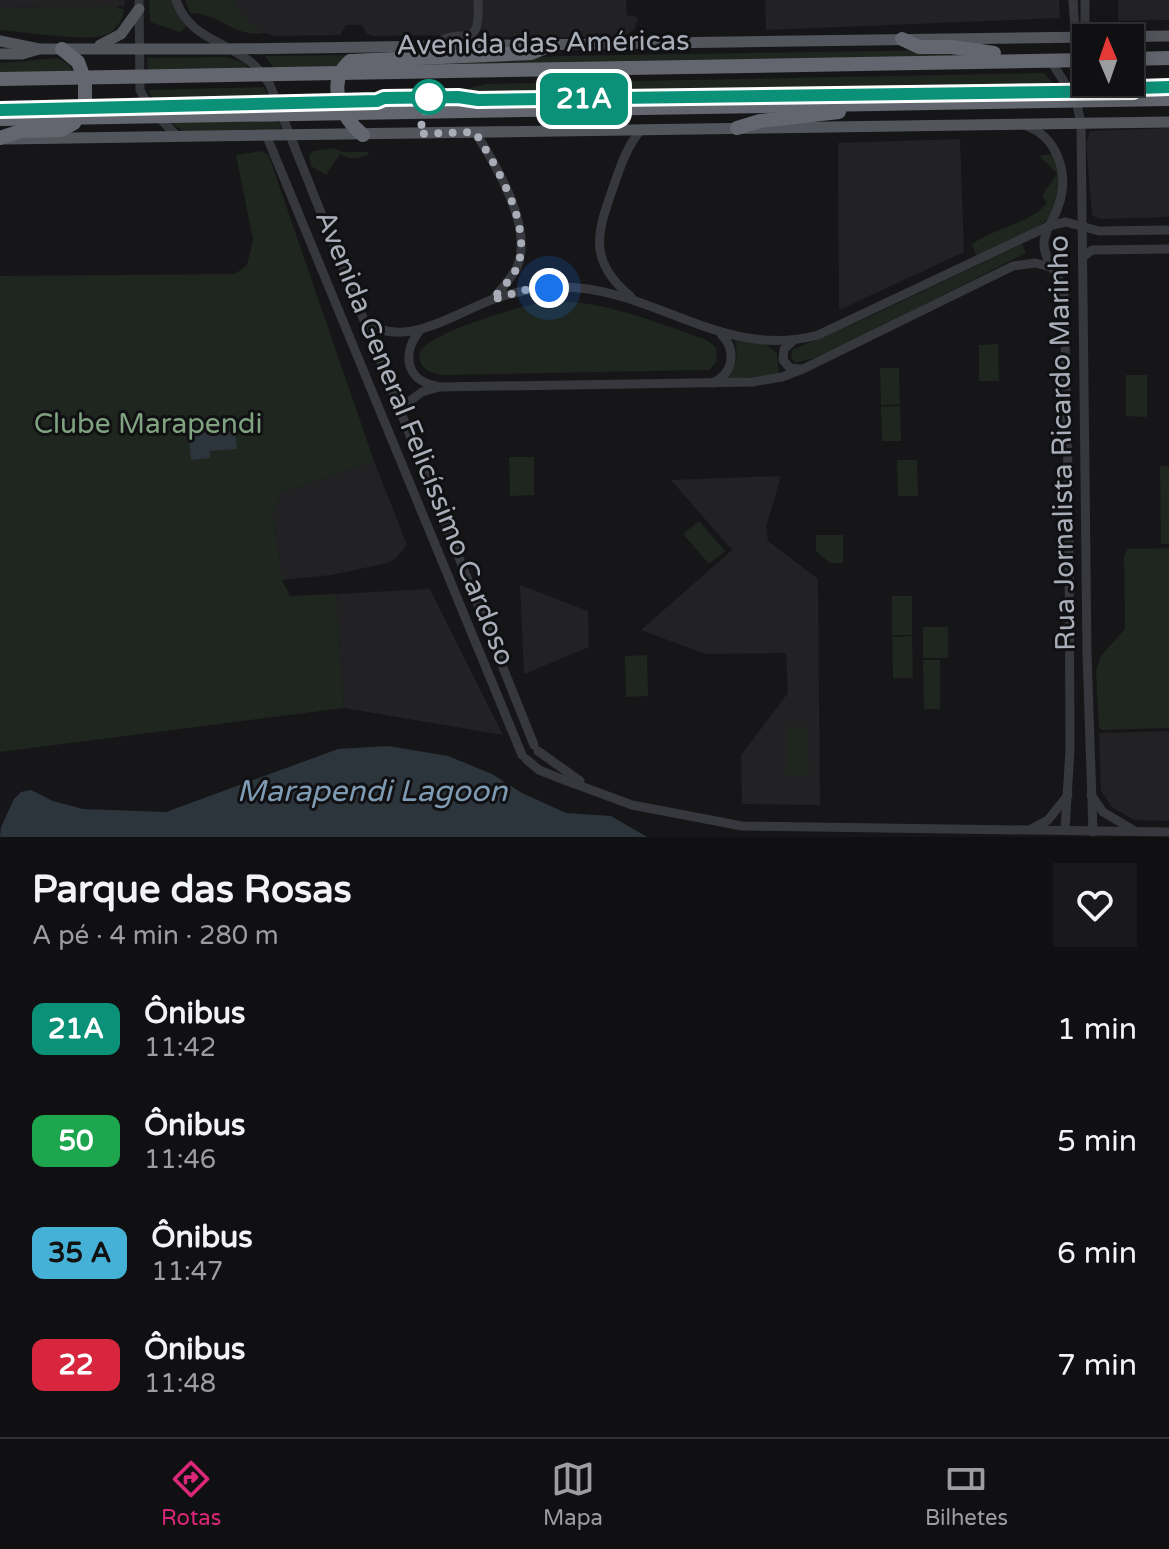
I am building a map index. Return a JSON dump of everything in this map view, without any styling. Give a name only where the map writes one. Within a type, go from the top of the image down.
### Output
[{"type":"highway","points":[[902,39],[919,47],[1023,54],[1046,61]]},
{"type":"highway","points":[[363,135],[345,113],[336,89],[340,72],[354,59],[531,53],[553,44]]},
{"type":"highway","points":[[0,138],[21,131],[66,129],[78,117],[85,102],[84,76],[78,62],[62,49]]},
{"type":"highway","points":[[1144,59],[1169,58]]},
{"type":"highway","name":"Avenida das Américas","points":[[0,79],[1072,62]]},
{"type":"highway","points":[[0,119],[1168,99]]},
{"type":"highway","points":[[737,128],[760,121],[858,110],[872,103]]},
{"type":"main road","points":[[90,48],[109,43],[121,34],[139,4]]},
{"type":"main road","name":"Avenida das Américas","points":[[1144,36],[1169,36]]},
{"type":"main road","name":"Avenida das Américas","points":[[0,41],[39,49],[228,49],[1072,37]]},
{"type":"main road","name":"Avenida das Américas","points":[[0,54],[22,54],[39,49]]},
{"type":"main road","points":[[0,138],[291,137],[1169,122]]},
{"type":"street","points":[[176,0],[182,14],[206,37],[248,59],[262,73]]},
{"type":"street","points":[[435,45],[448,37],[468,37],[474,33],[478,21],[478,0]]},
{"type":"street","points":[[1073,0],[1077,24]]},
{"type":"street","points":[[1081,24],[1085,0]]},
{"type":"street","points":[[139,4],[138,75],[144,100],[178,137]]},
{"type":"street","name":"Rua Jornalista Ricardo Marinho","points":[[1046,61],[1076,101],[1081,123],[1087,653],[1093,832]]},
{"type":"street","name":"Avenida General Felicíssimo Cardoso","points":[[262,73],[291,137],[536,748]]},
{"type":"street","points":[[1107,96],[1111,100]]},
{"type":"street","name":"Rua Jornalista Ricardo Marinho","points":[[1021,124],[1042,135],[1055,151],[1061,166],[1062,193],[1044,243],[1047,258],[1064,294],[1067,374],[1070,750],[1065,830]]},
{"type":"street","points":[[637,302],[607,270],[600,255],[598,239],[624,156],[641,130]]},
{"type":"street","points":[[475,132],[503,185],[521,235],[517,266],[492,300]]},
{"type":"street","name":"Avenida General Felicíssimo Cardoso","points":[[267,137],[524,757]]},
{"type":"street","points":[[364,320],[392,334],[421,329],[525,290],[568,287],[602,291],[746,339],[793,341],[818,335],[1049,226],[1066,222],[1092,230],[1169,230]]},
{"type":"street","points":[[1116,231],[1110,240],[1117,249]]},
{"type":"street","points":[[1083,257],[1092,250],[1169,249]]},
{"type":"street","points":[[976,260],[985,267],[984,280]]},
{"type":"street","points":[[399,409],[422,392],[439,387],[709,384],[769,380],[803,369],[1013,266],[1035,263],[1054,268]]},
{"type":"street","points":[[337,303],[342,293],[354,295]]},
{"type":"street","points":[[421,329],[412,339],[408,362],[412,373],[420,381],[439,387]]},
{"type":"street","points":[[709,384],[725,374],[731,359],[729,343],[718,331]]},
{"type":"street","points":[[793,341],[784,349],[783,360],[790,368],[803,369]]},
{"type":"street","points":[[1067,374],[1075,380],[1083,375]]},
{"type":"street","points":[[403,468],[411,471],[421,462]]},
{"type":"street","points":[[1069,520],[1085,519]]},
{"type":"street","points":[[450,581],[455,571],[465,574]]},
{"type":"street","points":[[478,651],[490,652],[493,642]]},
{"type":"street","points":[[1070,653],[1087,653]]},
{"type":"street","points":[[593,789],[566,773],[536,748],[524,747],[524,757],[539,770],[632,805],[742,826],[1169,832]]},
{"type":"street","points":[[1070,750],[1090,749]]},
{"type":"street","points":[[1029,829],[1048,820],[1069,792]]},
{"type":"street","points":[[1090,793],[1103,812],[1138,832]]},
{"type":"shaded area","points":[[0,0],[125,0],[124,6],[0,8]]},
{"type":"shaded area","points":[[234,0],[626,0],[627,15],[638,17],[634,30],[622,37],[492,37],[482,30],[460,35],[372,36],[366,33],[362,25],[346,25],[340,35],[274,36],[248,22]]},
{"type":"shaded area","points":[[765,0],[1059,0],[1060,18],[766,30]]},
{"type":"shaded area","points":[[1118,0],[1169,0],[1169,20],[1118,21]]},
{"type":"shaded area","points":[[1169,128],[1169,217],[1100,219],[1092,215],[1086,143],[1090,131]]},
{"type":"shaded area","points":[[960,139],[964,252],[839,310],[838,143]]},
{"type":"shaded area","points":[[374,461],[407,545],[387,563],[331,575],[282,580],[273,512],[281,493]]},
{"type":"shaded area","points":[[781,476],[766,527],[768,541],[818,579],[820,805],[742,804],[741,755],[788,693],[786,653],[705,654],[641,630],[732,550],[671,480]]},
{"type":"shaded area","points":[[520,585],[588,611],[589,647],[524,674]]},
{"type":"shaded area","points":[[430,589],[503,735],[344,708],[336,594]]},
{"type":"shaded area","points":[[1169,731],[1169,821],[1134,820],[1112,807],[1101,791],[1099,733]]},
{"type":"green space","points":[[149,0],[173,0],[186,28],[180,32],[150,22]]},
{"type":"green space","points":[[185,0],[234,0],[248,22],[264,33],[244,32],[209,16],[190,13]]},
{"type":"green space","points":[[117,6],[124,9],[120,22],[110,33],[101,36],[67,37],[0,30],[0,8]]},
{"type":"green space","points":[[945,50],[967,54],[965,58],[355,66],[562,56]]},
{"type":"green space","points":[[350,55],[336,68],[274,68],[265,56]]},
{"type":"green space","points":[[226,57],[244,63],[250,70],[148,72],[147,58]]},
{"type":"green space","points":[[57,58],[69,64],[73,73],[0,74],[0,63]]},
{"type":"green space","points":[[1044,73],[1059,90],[489,98],[471,95],[470,88],[487,84]]},
{"type":"green space","points":[[264,87],[270,103],[156,104],[148,90]]},
{"type":"green space","points":[[278,119],[282,131],[184,131],[173,125],[173,121]]},
{"type":"green space","points":[[334,148],[343,152],[369,152],[357,158],[340,154],[326,175],[311,166],[309,156],[313,151]]},
{"type":"green space","name":"Clube Marapendi","points":[[262,151],[269,156],[374,461],[281,493],[273,512],[282,580],[290,596],[336,594],[344,708],[0,752],[0,276],[235,274],[247,265],[253,240],[236,155]]},
{"type":"green space","points":[[1053,154],[1058,171],[1059,189],[1052,214],[1032,231],[977,257],[972,244],[1031,216],[1047,203],[1042,196],[1057,173],[1039,156]]},
{"type":"green space","points":[[1022,244],[1026,253],[850,342],[818,357],[795,363],[791,357],[792,350]]},
{"type":"green space","points":[[549,301],[590,304],[649,319],[707,340],[716,348],[717,361],[709,370],[444,375],[429,371],[420,362],[420,351],[442,335],[501,313]]},
{"type":"green space","points":[[735,341],[765,344],[777,353],[779,374],[725,380],[736,362]]},
{"type":"green space","points":[[998,344],[999,381],[979,381],[979,345]]},
{"type":"green space","points":[[880,368],[899,368],[900,404],[881,405]]},
{"type":"green space","points":[[1126,375],[1147,375],[1147,417],[1126,416]]},
{"type":"green space","points":[[900,406],[901,441],[882,441],[881,407]]},
{"type":"green space","points":[[509,457],[534,457],[534,495],[510,496]]},
{"type":"green space","points":[[897,460],[917,460],[918,496],[898,496]]},
{"type":"green space","points":[[1160,466],[1169,466],[1169,544],[1161,544]]},
{"type":"green space","points":[[699,521],[725,551],[709,564],[683,534]]},
{"type":"green space","points":[[816,535],[843,535],[843,563],[830,563],[816,551]]},
{"type":"green space","points":[[1169,548],[1169,728],[1102,730],[1099,727],[1096,671],[1101,656],[1125,629],[1124,556],[1128,549]]},
{"type":"green space","points":[[892,596],[912,596],[912,635],[892,635]]},
{"type":"green space","points":[[923,627],[948,627],[948,658],[923,658]]},
{"type":"green space","points":[[912,636],[913,678],[893,678],[892,637]]},
{"type":"green space","points":[[647,655],[648,696],[626,697],[625,656]]},
{"type":"green space","points":[[923,660],[940,660],[940,709],[924,709]]},
{"type":"green space","points":[[786,727],[808,727],[809,775],[786,775]]},
{"type":"water","points":[[206,428],[207,434],[235,431],[237,449],[210,451],[210,458],[191,460],[188,430]]},
{"type":"water","name":"Marapendi Lagoon","points":[[388,746],[448,756],[492,774],[522,793],[566,813],[611,816],[647,837],[0,837],[1,827],[14,799],[21,792],[31,790],[53,801],[83,809],[166,812],[338,749]]},
{"type":"bus line","name":"21A","points":[[0,110],[314,104],[384,98],[538,100],[1133,91],[1138,88],[1169,87]]},
{"type":"route","points":[[429,97],[419,134],[475,132],[493,163],[517,217],[521,235],[517,266],[492,300],[525,290],[549,288]]}]
